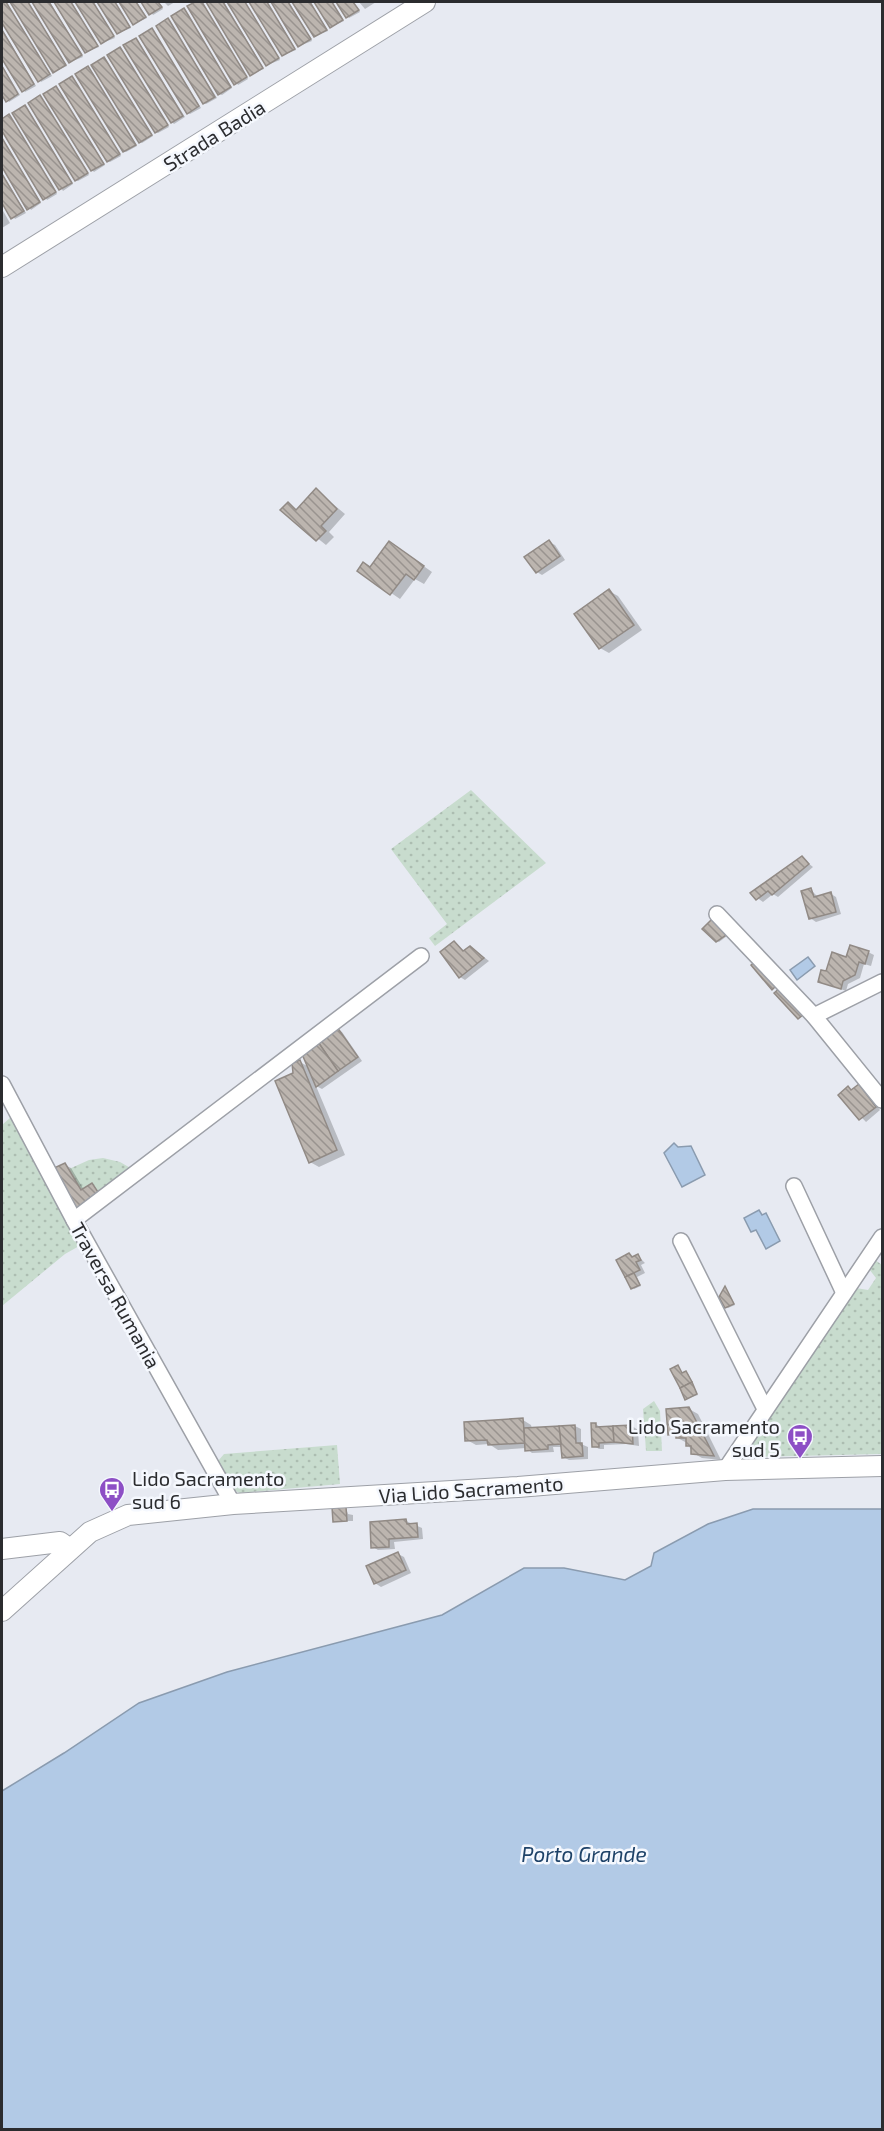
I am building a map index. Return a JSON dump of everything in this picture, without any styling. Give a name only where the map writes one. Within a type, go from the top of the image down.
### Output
[{"type":"street","name":"Strada Badia","points":[[2,267],[425,2]]},
{"type":"street","points":[[717,914],[814,1016],[882,1100]]},
{"type":"street","points":[[74,1220],[421,956]]},
{"type":"street","points":[[814,1016],[882,982]]},
{"type":"street","name":"Traversa Rumania","points":[[2,1084],[74,1220],[233,1504]]},
{"type":"street","points":[[794,1186],[844,1293]]},
{"type":"street","points":[[725,1470],[882,1237]]},
{"type":"street","points":[[681,1241],[765,1409]]},
{"type":"street","name":"Via Lido Sacramento","points":[[2,1611],[90,1532],[128,1515],[233,1504],[518,1487],[725,1470],[882,1466]]},
{"type":"street","points":[[2,1549],[60,1542],[70,1549]]},
{"type":"green space","points":[[471,790],[546,863],[435,946],[429,938],[447,924],[391,849]]},
{"type":"green space","points":[[11,1117],[81,1245],[65,1254],[2,1306],[2,1125]]},
{"type":"green space","points":[[103,1158],[120,1162],[134,1170],[100,1195],[92,1183],[81,1190],[69,1169],[89,1160]]},
{"type":"green space","points":[[875,1260],[882,1265],[882,1454],[748,1457],[745,1452],[856,1288],[868,1290],[876,1278],[869,1269]]},
{"type":"green space","points":[[654,1401],[660,1411],[662,1451],[646,1451],[643,1409]]},
{"type":"green space","points":[[337,1445],[340,1484],[240,1493],[229,1484],[218,1461],[224,1454]]},
{"type":"water","points":[[808,957],[815,966],[797,980],[790,970]]},
{"type":"water","points":[[674,1143],[678,1147],[691,1146],[705,1175],[682,1187],[664,1153]]},
{"type":"water","points":[[759,1210],[762,1215],[766,1213],[780,1241],[766,1249],[756,1230],[751,1232],[744,1218]]},
{"type":"water","name":"Porto Grande","points":[[753,1509],[882,1509],[882,2129],[2,2129],[2,1791],[139,1703],[227,1672],[442,1615],[524,1568],[564,1568],[625,1580],[651,1566],[654,1553],[708,1524]]},
{"type":"building","points":[[2,2],[6,2],[50,74],[38,82],[2,23]]},
{"type":"building","points":[[10,2],[28,2],[66,65],[53,73]]},
{"type":"building","points":[[32,2],[49,2],[82,55],[69,63]]},
{"type":"building","points":[[54,2],[71,2],[98,46],[85,53]]},
{"type":"building","points":[[75,2],[93,2],[114,36],[101,44]]},
{"type":"building","points":[[97,2],[115,2],[130,27],[117,34]]},
{"type":"building","points":[[119,2],[136,2],[146,17],[133,25]]},
{"type":"building","points":[[141,2],[158,2],[162,7],[149,15]]},
{"type":"building","points":[[195,2],[202,2],[247,77],[234,85],[187,6]]},
{"type":"building","points":[[206,2],[223,2],[263,68],[250,76]]},
{"type":"building","points":[[227,2],[245,2],[279,58],[266,66]]},
{"type":"building","points":[[249,2],[267,2],[295,49],[282,56]]},
{"type":"building","points":[[271,2],[288,2],[311,39],[298,47]]},
{"type":"building","points":[[292,2],[310,2],[327,30],[314,37]]},
{"type":"building","points":[[314,2],[332,2],[343,20],[330,28]]},
{"type":"building","points":[[336,2],[353,2],[359,10],[346,18]]},
{"type":"building","points":[[184,8],[231,87],[218,95],[171,16]]},
{"type":"building","points":[[168,18],[215,97],[203,104],[156,26]]},
{"type":"building","points":[[152,28],[199,106],[187,114],[139,36]]},
{"type":"building","points":[[2,30],[34,84],[22,92],[2,59]]},
{"type":"building","points":[[136,38],[183,116],[171,123],[123,45]]},
{"type":"building","points":[[120,47],[168,125],[155,133],[107,55]]},
{"type":"building","points":[[104,57],[152,135],[139,143],[91,65]]},
{"type":"building","points":[[2,66],[18,94],[6,102],[2,95]]},
{"type":"building","points":[[88,66],[136,145],[123,152],[75,74]]},
{"type":"building","points":[[72,76],[120,154],[107,162],[59,84]]},
{"type":"building","points":[[56,86],[104,164],[91,171],[43,94]]},
{"type":"building","points":[[40,95],[88,173],[75,181],[28,103]]},
{"type":"building","points":[[25,105],[72,183],[59,190],[12,113]]},
{"type":"building","points":[[9,114],[56,192],[43,200],[2,131],[2,119]]},
{"type":"building","points":[[2,138],[40,202],[27,210],[2,167]]},
{"type":"building","points":[[2,174],[24,211],[11,219],[2,203]]},
{"type":"building","points":[[316,488],[337,509],[321,526],[326,531],[316,541],[280,510],[288,502],[296,510]]},
{"type":"building","points":[[549,540],[560,556],[536,573],[524,557]]},
{"type":"building","points":[[389,541],[424,566],[414,580],[406,574],[390,595],[357,571],[363,562],[370,567]]},
{"type":"building","points":[[609,589],[634,625],[599,649],[574,614]]},
{"type":"building","points":[[802,856],[809,864],[772,895],[768,891],[756,900],[750,893]]},
{"type":"building","points":[[811,888],[814,897],[831,892],[836,912],[809,919],[801,891]]},
{"type":"building","points":[[712,919],[726,935],[716,942],[702,929]]},
{"type":"building","points":[[454,941],[463,951],[470,946],[484,958],[459,978],[440,952]]},
{"type":"building","points":[[850,945],[869,951],[865,964],[859,962],[855,975],[843,981],[841,989],[818,982],[821,970],[826,971],[832,952],[846,957]]},
{"type":"building","points":[[756,961],[778,984],[772,990],[751,965]]},
{"type":"building","points":[[781,987],[804,1014],[798,1019],[774,993]]},
{"type":"building","points":[[337,1027],[358,1057],[338,1071],[318,1042]]},
{"type":"building","points":[[318,1042],[338,1071],[316,1087],[302,1054]]},
{"type":"building","points":[[300,1060],[337,1150],[309,1163],[275,1081],[293,1073],[292,1063]]},
{"type":"building","points":[[859,1084],[876,1107],[859,1120],[838,1095],[848,1086],[851,1090]]},
{"type":"building","points":[[65,1163],[81,1190],[92,1183],[100,1195],[76,1211],[54,1168]]},
{"type":"building","points":[[629,1253],[632,1257],[638,1254],[641,1260],[636,1262],[640,1270],[625,1277],[616,1260]]},
{"type":"building","points":[[634,1273],[640,1285],[631,1289],[625,1277]]},
{"type":"building","points":[[725,1286],[734,1304],[725,1308],[719,1297]]},
{"type":"building","points":[[678,1365],[682,1373],[686,1371],[692,1382],[680,1388],[670,1369]]},
{"type":"building","points":[[692,1382],[697,1394],[685,1400],[680,1388]]},
{"type":"building","points":[[689,1407],[714,1456],[691,1454],[691,1446],[686,1446],[686,1438],[676,1438],[676,1434],[668,1435],[666,1409]]},
{"type":"building","points":[[523,1418],[525,1443],[488,1445],[487,1440],[465,1441],[464,1422]]},
{"type":"building","points":[[591,1423],[596,1423],[596,1427],[613,1426],[614,1442],[599,1443],[599,1447],[592,1447]]},
{"type":"building","points":[[575,1425],[576,1443],[582,1443],[583,1456],[562,1458],[559,1426]]},
{"type":"building","points":[[632,1425],[633,1444],[614,1442],[613,1426]]},
{"type":"building","points":[[559,1426],[561,1444],[548,1445],[548,1449],[525,1451],[524,1428]]},
{"type":"building","points":[[332,1507],[346,1507],[347,1521],[333,1522]]},
{"type":"building","points":[[406,1519],[407,1524],[417,1523],[418,1537],[389,1539],[389,1547],[371,1548],[370,1522]]},
{"type":"building","points":[[398,1552],[406,1570],[374,1584],[366,1566]]},
{"type":"place","name":"Lido Sacramento sud 5","points":[[800,1460]]},
{"type":"place","name":"Lido Sacramento sud 6","points":[[112,1513]]}]
